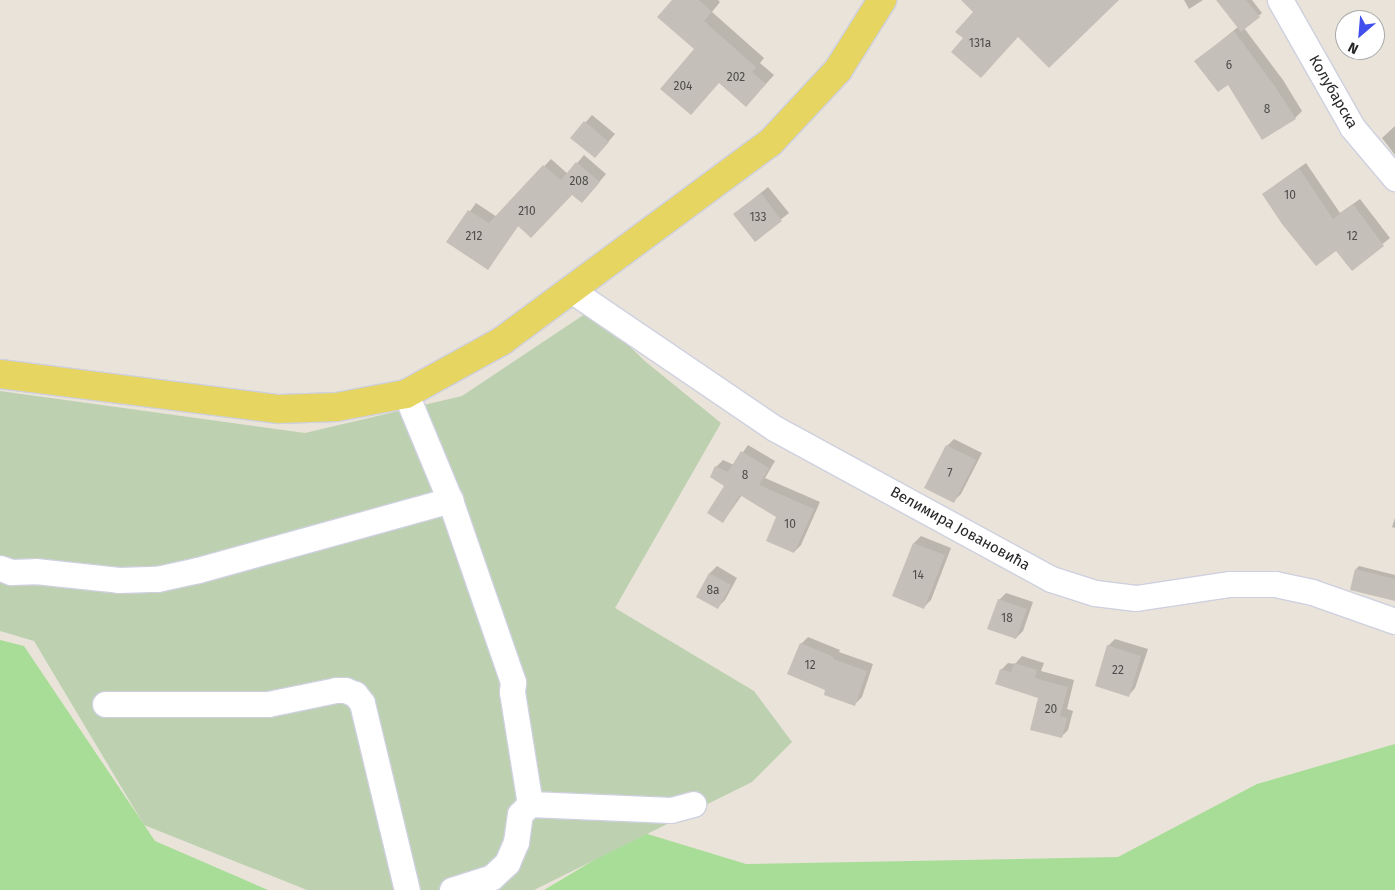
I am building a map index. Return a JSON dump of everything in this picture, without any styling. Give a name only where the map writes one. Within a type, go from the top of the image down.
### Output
[{"type":"main road","points":[[0,374],[279,409],[338,407],[406,394],[502,341],[770,142],[838,70],[882,0]]},
{"type":"street","name":"Колубарска","points":[[1280,0],[1352,127],[1395,178]]},
{"type":"street","name":"Велимира Јовановића","points":[[571,290],[774,428],[1051,579],[1095,593],[1136,598],[1230,584],[1275,584],[1312,592],[1395,621]]},
{"type":"street","points":[[406,394],[450,500],[513,682],[512,692],[530,804]]},
{"type":"street","points":[[0,568],[11,572],[35,571],[120,580],[157,579],[207,568],[450,500]]},
{"type":"street","points":[[105,704],[268,704],[336,690],[345,690],[355,694],[362,703],[407,890]]},
{"type":"street","points":[[452,890],[492,876],[508,863],[516,842],[520,814],[530,804],[671,810],[693,804]]},
{"type":"green space","points":[[591,310],[646,362],[721,423],[615,608],[754,691],[792,742],[752,782],[534,890],[307,890],[144,825],[34,641],[0,631],[0,391],[305,433],[462,396]]},
{"type":"green space","points":[[0,640],[24,646],[155,841],[268,890],[0,890]]},
{"type":"green space","points":[[1395,744],[1395,890],[544,890],[641,832],[746,864],[1118,857],[1257,784]]},
{"type":"building","points":[[672,0],[699,0],[712,12],[704,21],[756,67],[752,72],[766,84],[746,107],[719,83],[691,115],[660,89],[694,49],[657,17]]},
{"type":"building","points":[[961,0],[1119,0],[1049,68],[1018,37],[981,78],[951,52],[963,38],[955,32],[973,12]]},
{"type":"building","points":[[1216,0],[1246,0],[1260,17],[1241,32]]},
{"type":"building","points":[[1234,31],[1276,88],[1296,119],[1262,140],[1228,85],[1218,92],[1194,61]]},
{"type":"building","points":[[584,121],[609,142],[595,158],[570,138]]},
{"type":"building","points":[[576,162],[600,182],[582,203],[572,195],[531,238],[518,226],[488,270],[446,242],[468,210],[489,223],[543,165],[561,180]]},
{"type":"building","points":[[1299,168],[1333,219],[1353,204],[1384,246],[1352,271],[1336,251],[1316,266],[1282,224],[1262,194]]},
{"type":"building","points":[[761,193],[782,221],[755,242],[733,214]]},
{"type":"building","points":[[946,445],[976,460],[954,503],[924,488]]},
{"type":"building","points":[[741,451],[769,468],[759,485],[814,509],[794,553],[766,541],[776,517],[740,495],[723,523],[707,513],[724,486],[710,477],[715,466],[728,472]]},
{"type":"building","points":[[913,543],[945,555],[924,609],[892,596]]},
{"type":"building","points":[[1355,569],[1395,579],[1395,601],[1350,590]]},
{"type":"building","points":[[709,573],[731,585],[718,609],[696,597]]},
{"type":"building","points":[[998,599],[1027,609],[1016,639],[987,629]]},
{"type":"building","points":[[800,643],[834,657],[833,659],[867,671],[855,706],[824,695],[825,690],[787,674]]},
{"type":"building","points":[[1107,645],[1141,656],[1129,697],[1095,686]]},
{"type":"building","points":[[1014,663],[1037,670],[1035,678],[1068,687],[1060,716],[1067,718],[1062,738],[1030,730],[1038,698],[995,684],[1000,669],[1011,672]]}]
